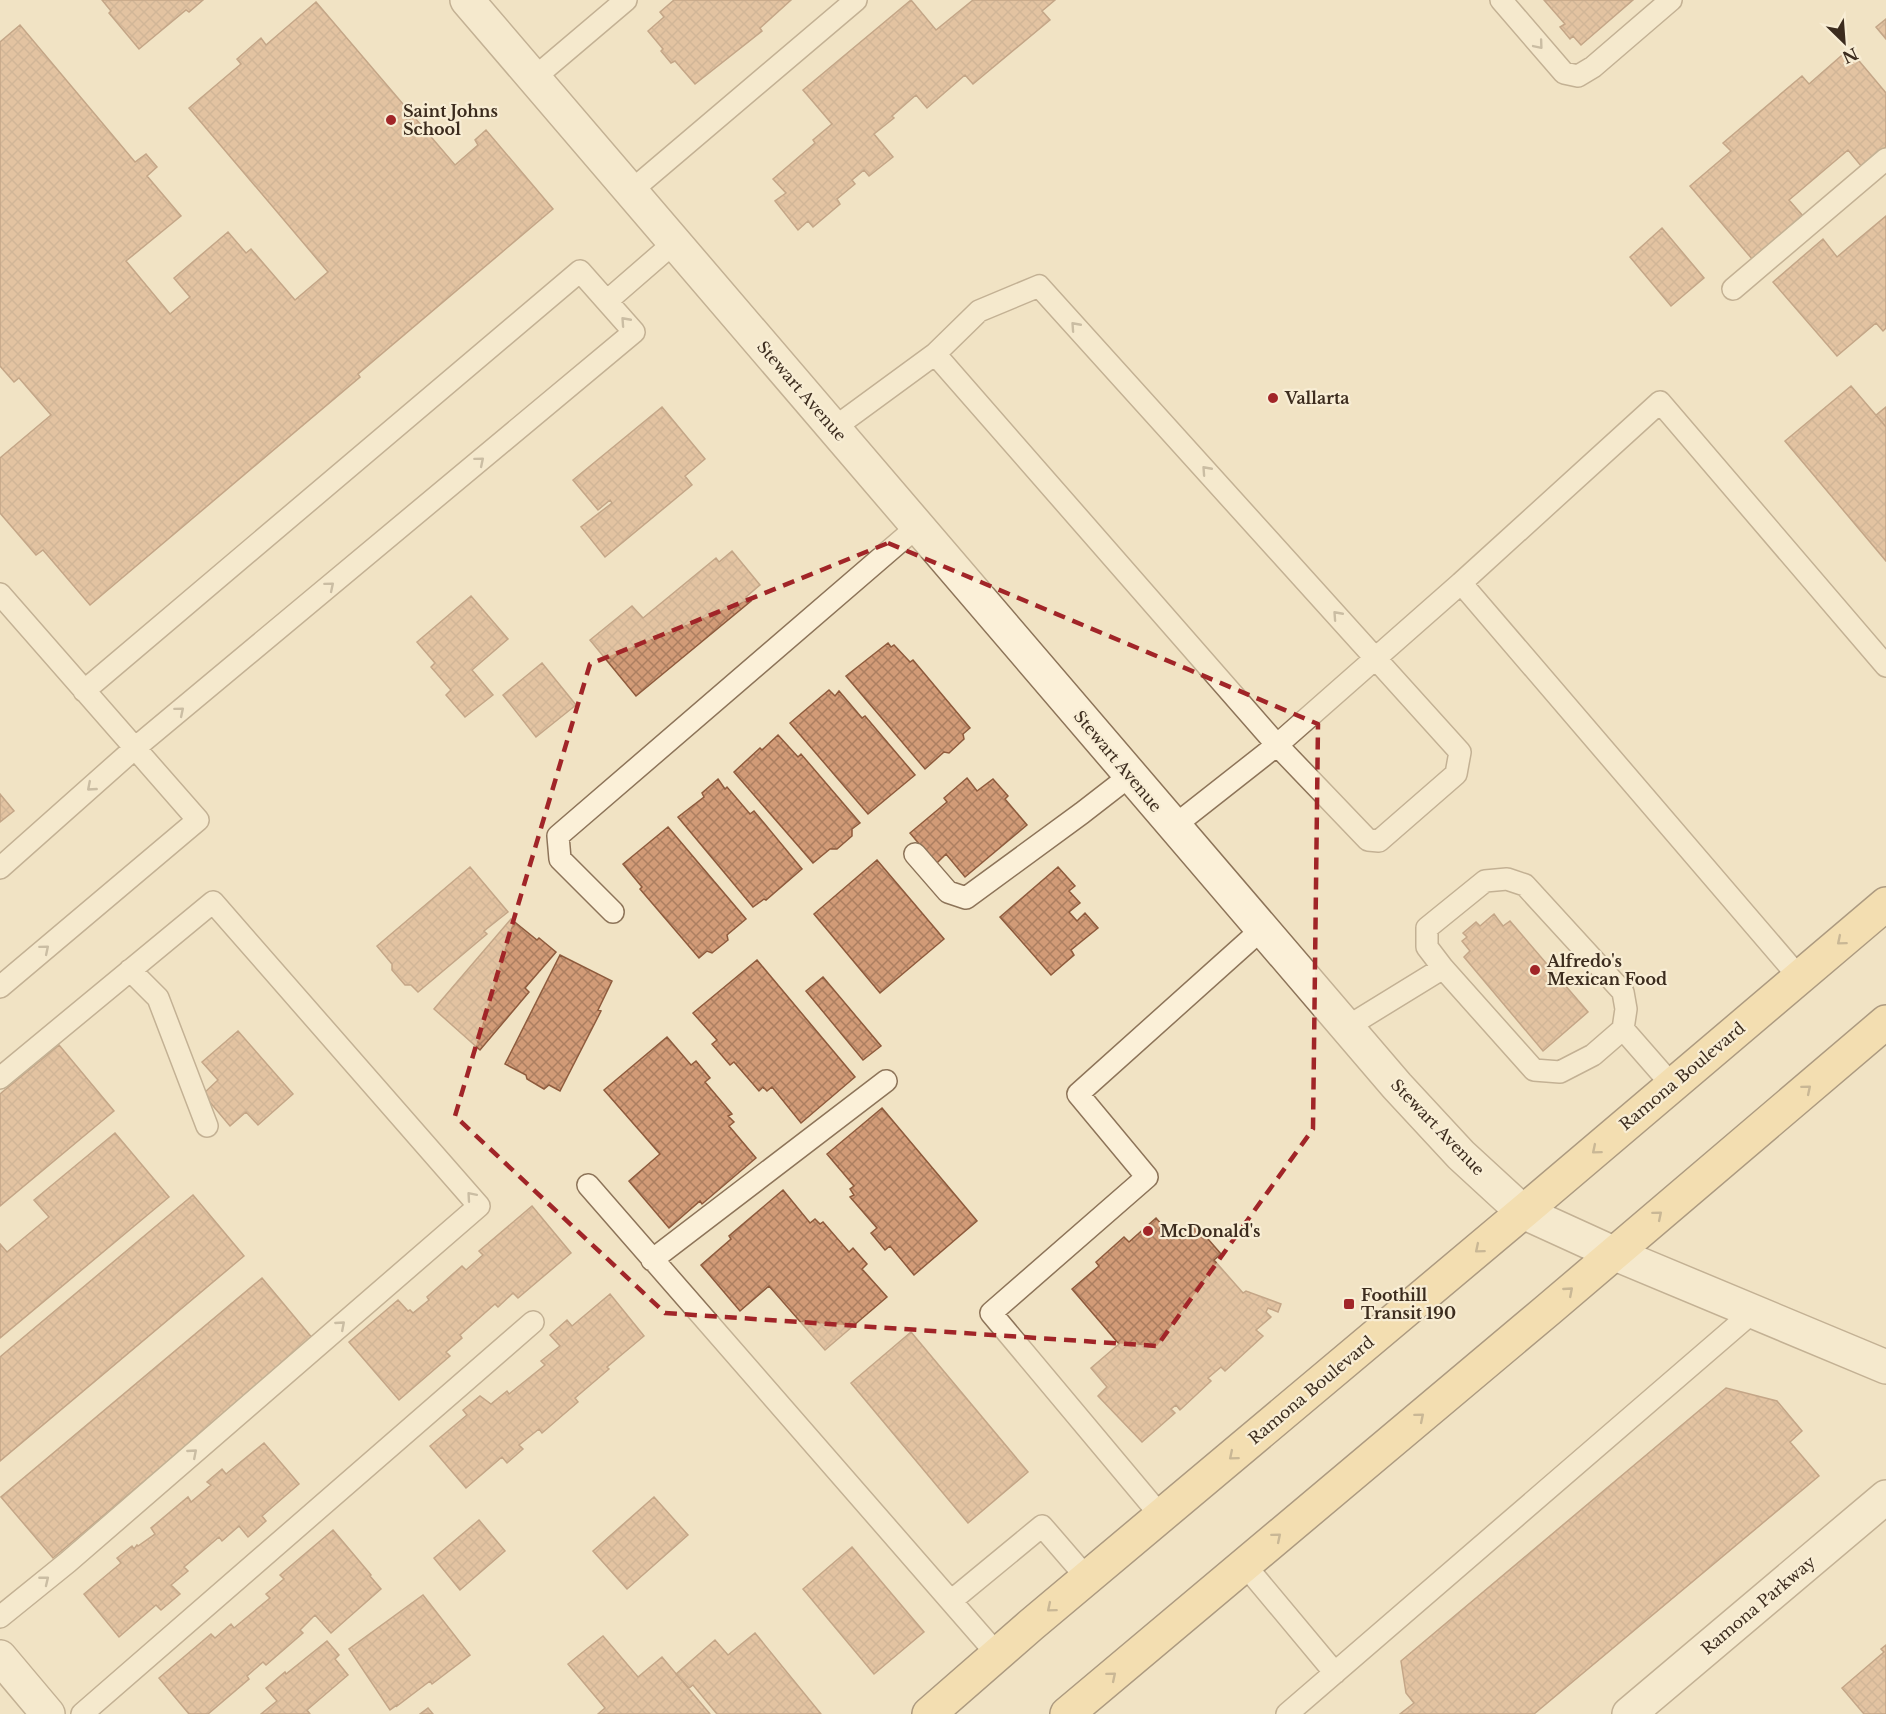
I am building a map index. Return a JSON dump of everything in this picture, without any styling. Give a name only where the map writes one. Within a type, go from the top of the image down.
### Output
[{"type":"main road","name":"Ramona Boulevard","points":[[929,1714],[997,1654],[1886,904]]},
{"type":"main road","points":[[1067,1714],[1886,1022]]},
{"type":"street","name":"Stewart Avenue","points":[[467,0],[1397,1086],[1461,1155],[1523,1212],[1613,1253],[1886,1367]]},
{"type":"street","name":"Ramona Parkway","points":[[1629,1714],[1886,1497]]},
{"type":"street","points":[[0,1657],[48,1714]]},
{"type":"lane","points":[[534,78],[626,0]]},
{"type":"lane","points":[[631,191],[856,0]]},
{"type":"lane","points":[[1501,0],[1564,74],[1578,76],[1593,68],[1671,0]]},
{"type":"lane","points":[[1733,289],[1886,159]]},
{"type":"lane","points":[[607,301],[675,242]]},
{"type":"lane","points":[[0,867],[135,748],[634,332],[580,270],[84,691]]},
{"type":"lane","points":[[834,429],[935,354],[979,311],[1038,286],[1460,752],[1456,774],[1379,841],[1368,840],[1277,745],[935,354]]},
{"type":"lane","points":[[1174,826],[1277,745],[1377,658],[1660,402],[1886,666]]},
{"type":"lane","points":[[613,912],[560,859],[558,836],[918,526]]},
{"type":"lane","points":[[1461,583],[1799,977]]},
{"type":"lane","points":[[0,594],[198,820],[0,987]]},
{"type":"lane","points":[[915,854],[948,892],[966,898],[1131,775]]},
{"type":"lane","points":[[1507,879],[1525,885],[1623,992],[1626,1008],[1623,1029],[1593,1055],[1560,1072],[1534,1070],[1427,947],[1427,928],[1485,881],[1507,879]]},
{"type":"lane","points":[[0,1078],[213,902],[479,1206],[77,1554],[0,1617]]},
{"type":"lane","points":[[1161,1516],[991,1313],[1147,1177],[1078,1094],[1262,929]]},
{"type":"lane","points":[[1347,1027],[1443,968]]},
{"type":"lane","points":[[130,970],[158,998],[207,1126]]},
{"type":"lane","points":[[1623,1029],[1672,1085]]},
{"type":"lane","points":[[652,1260],[886,1081]]},
{"type":"lane","points":[[588,1185],[997,1654]]},
{"type":"lane","points":[[1287,1714],[1754,1311]]},
{"type":"lane","points":[[82,1714],[533,1322]]},
{"type":"lane","points":[[951,1601],[1042,1526],[1087,1578]]},
{"type":"lane","points":[[1245,1564],[1335,1673]]},
{"type":"highlighted area","points":[[888,543],[1318,724],[1313,1129],[1157,1346],[665,1313],[455,1116],[590,664]]},
{"type":"building","points":[[102,0],[203,0],[189,12],[186,10],[139,49],[109,13],[111,11]]},
{"type":"building","points":[[674,0],[791,0],[760,28],[762,31],[695,84],[675,61],[671,63],[648,31],[664,17],[660,12]]},
{"type":"building","points":[[911,0],[936,30],[973,0],[1055,0],[1042,11],[1050,20],[973,84],[965,75],[927,108],[916,95],[892,116],[894,118],[874,134],[893,157],[869,176],[864,170],[852,180],[855,184],[837,199],[840,204],[813,227],[808,221],[798,230],[775,201],[786,193],[773,179],[815,143],[813,140],[832,124],[803,90]]},
{"type":"building","points":[[1544,0],[1633,0],[1581,45],[1573,36],[1570,39],[1560,27],[1565,24]]},
{"type":"building","points":[[316,2],[455,165],[478,145],[475,140],[486,130],[553,209],[358,374],[360,377],[90,605],[43,550],[36,555],[0,513],[0,458],[51,415],[19,378],[14,382],[0,366],[0,42],[20,25],[135,162],[146,154],[157,167],[147,176],[181,216],[126,261],[170,314],[190,297],[174,278],[228,232],[246,253],[251,249],[295,300],[328,272],[189,108],[241,64],[237,59],[261,38],[266,45]]},
{"type":"building","points":[[1886,19],[1886,39],[1876,27]]},
{"type":"building","points":[[1849,49],[1886,93],[1886,147],[1862,167],[1848,150],[1789,200],[1803,216],[1753,260],[1690,186],[1731,151],[1723,143],[1802,76],[1809,84]]},
{"type":"building","points":[[1886,216],[1886,328],[1883,331],[1876,323],[1837,356],[1773,282],[1823,239],[1837,257]]},
{"type":"building","points":[[1662,228],[1704,278],[1671,306],[1630,257]]},
{"type":"building","points":[[1851,386],[1886,427],[1886,561],[1785,441]]},
{"type":"building","points":[[662,407],[705,459],[685,476],[692,485],[605,557],[581,527],[612,503],[610,500],[598,510],[573,480]]},
{"type":"building","points":[[1886,407],[1886,427],[1876,415]]},
{"type":"building","points":[[732,551],[760,585],[746,597],[751,601],[636,696],[590,640],[632,606],[643,618],[716,558],[719,562]]},
{"type":"building","points":[[471,596],[508,639],[472,670],[493,695],[465,717],[446,695],[451,690],[431,667],[435,663],[417,642]]},
{"type":"building","points":[[888,643],[891,647],[894,645],[910,662],[913,660],[970,728],[963,734],[964,739],[949,753],[944,752],[925,769],[846,676]]},
{"type":"building","points":[[542,663],[576,705],[536,737],[503,695]]},
{"type":"building","points":[[829,690],[835,696],[839,691],[862,718],[865,716],[915,775],[868,814],[790,723]]},
{"type":"building","points":[[778,735],[798,757],[801,754],[860,823],[852,829],[852,836],[837,849],[830,849],[813,863],[734,772]]},
{"type":"building","points":[[967,778],[977,791],[993,779],[1008,796],[1005,799],[1027,825],[965,877],[946,854],[936,864],[910,833],[947,802],[944,798]]},
{"type":"building","points":[[718,779],[750,814],[754,811],[802,869],[766,900],[764,899],[753,907],[678,817],[704,797],[702,793]]},
{"type":"building","points":[[0,794],[14,811],[0,822]]},
{"type":"building","points":[[668,827],[746,919],[727,935],[728,940],[712,953],[707,951],[699,958],[640,889],[642,887],[623,864]]},
{"type":"building","points":[[877,860],[944,939],[880,993],[814,914]]},
{"type":"building","points":[[470,867],[508,912],[484,931],[487,934],[418,992],[411,985],[405,985],[392,970],[392,964],[377,946]]},
{"type":"building","points":[[1058,867],[1075,886],[1069,891],[1080,903],[1069,912],[1077,921],[1085,913],[1098,928],[1071,950],[1074,955],[1051,975],[1000,917]]},
{"type":"building","points":[[1494,914],[1503,926],[1510,921],[1588,1012],[1543,1051],[1464,957],[1470,951],[1462,941],[1467,937],[1463,933],[1476,922],[1480,926]]},
{"type":"building","points":[[511,919],[556,952],[525,988],[529,992],[480,1050],[434,1009]]},
{"type":"building","points":[[560,955],[612,981],[598,1010],[601,1011],[560,1091],[549,1085],[544,1089],[527,1079],[526,1075],[505,1064]]},
{"type":"building","points":[[757,960],[855,1077],[801,1123],[772,1087],[767,1091],[763,1087],[759,1091],[734,1062],[730,1065],[712,1044],[717,1040],[693,1013]]},
{"type":"building","points":[[823,977],[881,1046],[863,1060],[806,991]]},
{"type":"building","points":[[238,1031],[293,1094],[258,1125],[246,1112],[230,1126],[203,1094],[218,1080],[202,1062]]},
{"type":"building","points":[[667,1037],[691,1065],[696,1061],[710,1078],[705,1082],[732,1114],[728,1116],[734,1122],[729,1126],[756,1158],[702,1204],[700,1201],[669,1228],[629,1181],[660,1154],[604,1090]]},
{"type":"building","points":[[59,1045],[114,1111],[0,1206],[0,1094]]},
{"type":"building","points":[[882,1108],[977,1221],[914,1275],[890,1246],[885,1250],[871,1233],[877,1228],[850,1197],[854,1195],[850,1189],[854,1186],[827,1154]]},
{"type":"building","points":[[115,1133],[169,1197],[0,1338],[0,1244],[7,1252],[49,1217],[34,1200]]},
{"type":"building","points":[[783,1190],[810,1223],[815,1219],[820,1224],[823,1222],[849,1252],[853,1248],[867,1264],[862,1269],[887,1297],[825,1350],[769,1286],[740,1311],[701,1265],[731,1239],[729,1236]]},
{"type":"building","points":[[193,1195],[244,1256],[0,1461],[0,1357]]},
{"type":"building","points":[[532,1206],[571,1253],[518,1298],[513,1293],[498,1307],[495,1304],[460,1335],[462,1338],[446,1352],[450,1356],[399,1400],[349,1342],[398,1300],[413,1313],[429,1300],[427,1297],[462,1266],[466,1270],[483,1255],[479,1251]]},
{"type":"building","points":[[1156,1218],[1174,1239],[1195,1224],[1221,1254],[1214,1260],[1243,1293],[1246,1291],[1281,1304],[1278,1312],[1268,1308],[1266,1312],[1271,1317],[1256,1330],[1263,1336],[1225,1371],[1221,1367],[1208,1378],[1211,1381],[1180,1410],[1176,1405],[1171,1409],[1175,1413],[1142,1442],[1098,1396],[1107,1387],[1091,1368],[1119,1344],[1072,1289],[1099,1266],[1096,1262],[1124,1237],[1129,1242]]},
{"type":"building","points":[[262,1278],[313,1339],[53,1558],[1,1497]]},
{"type":"building","points":[[610,1294],[644,1336],[575,1398],[578,1402],[542,1433],[539,1429],[519,1445],[523,1449],[507,1463],[502,1457],[466,1488],[430,1446],[467,1415],[463,1410],[480,1396],[491,1404],[507,1391],[509,1394],[545,1365],[541,1361],[560,1346],[550,1335],[567,1320],[572,1326]]},
{"type":"building","points":[[911,1332],[1028,1472],[968,1523],[851,1383]]},
{"type":"building","points":[[1726,1388],[1777,1401],[1802,1431],[1790,1442],[1819,1476],[1534,1714],[1400,1714],[1414,1703],[1406,1693],[1401,1661]]},
{"type":"building","points":[[264,1443],[299,1484],[262,1516],[266,1521],[248,1537],[239,1526],[222,1541],[219,1537],[184,1567],[188,1571],[171,1585],[180,1594],[161,1610],[156,1605],[119,1637],[84,1594],[121,1563],[117,1558],[132,1546],[134,1549],[155,1534],[151,1528],[188,1497],[191,1502],[211,1485],[207,1482],[222,1469],[226,1474]]},
{"type":"building","points":[[654,1497],[688,1535],[627,1589],[593,1551]]},
{"type":"building","points":[[479,1520],[505,1551],[460,1590],[434,1558]]},
{"type":"building","points":[[333,1530],[381,1589],[331,1633],[315,1615],[300,1630],[303,1633],[266,1665],[263,1662],[247,1676],[249,1679],[208,1714],[189,1714],[159,1678],[211,1634],[215,1638],[231,1624],[234,1628],[270,1598],[266,1594],[284,1579],[280,1575]]},
{"type":"building","points":[[852,1547],[924,1632],[874,1674],[803,1589]]},
{"type":"building","points":[[423,1595],[470,1655],[432,1684],[430,1681],[390,1710],[349,1649]]},
{"type":"building","points":[[755,1633],[821,1714],[717,1714],[693,1685],[689,1688],[676,1674],[715,1640],[728,1655]]},
{"type":"building","points":[[603,1636],[638,1677],[662,1657],[710,1714],[598,1714],[605,1708],[568,1664]]},
{"type":"building","points":[[327,1641],[339,1655],[335,1659],[348,1675],[307,1710],[310,1714],[261,1714],[277,1701],[266,1688]]},
{"type":"building","points":[[1886,1645],[1886,1714],[1864,1714],[1842,1688],[1884,1652],[1881,1649]]},
{"type":"building","points":[[428,1708],[433,1714],[420,1714]]},
{"type":"place","name":"Saint Johns School","points":[[391,120]]},
{"type":"place","name":"Vallarta","points":[[1273,398]]},
{"type":"place","name":"Alfredo's Mexican Food","points":[[1535,970]]},
{"type":"place","name":"McDonald's","points":[[1148,1231]]},
{"type":"place","name":"Foothill Transit 190","points":[[1349,1304]]}]
